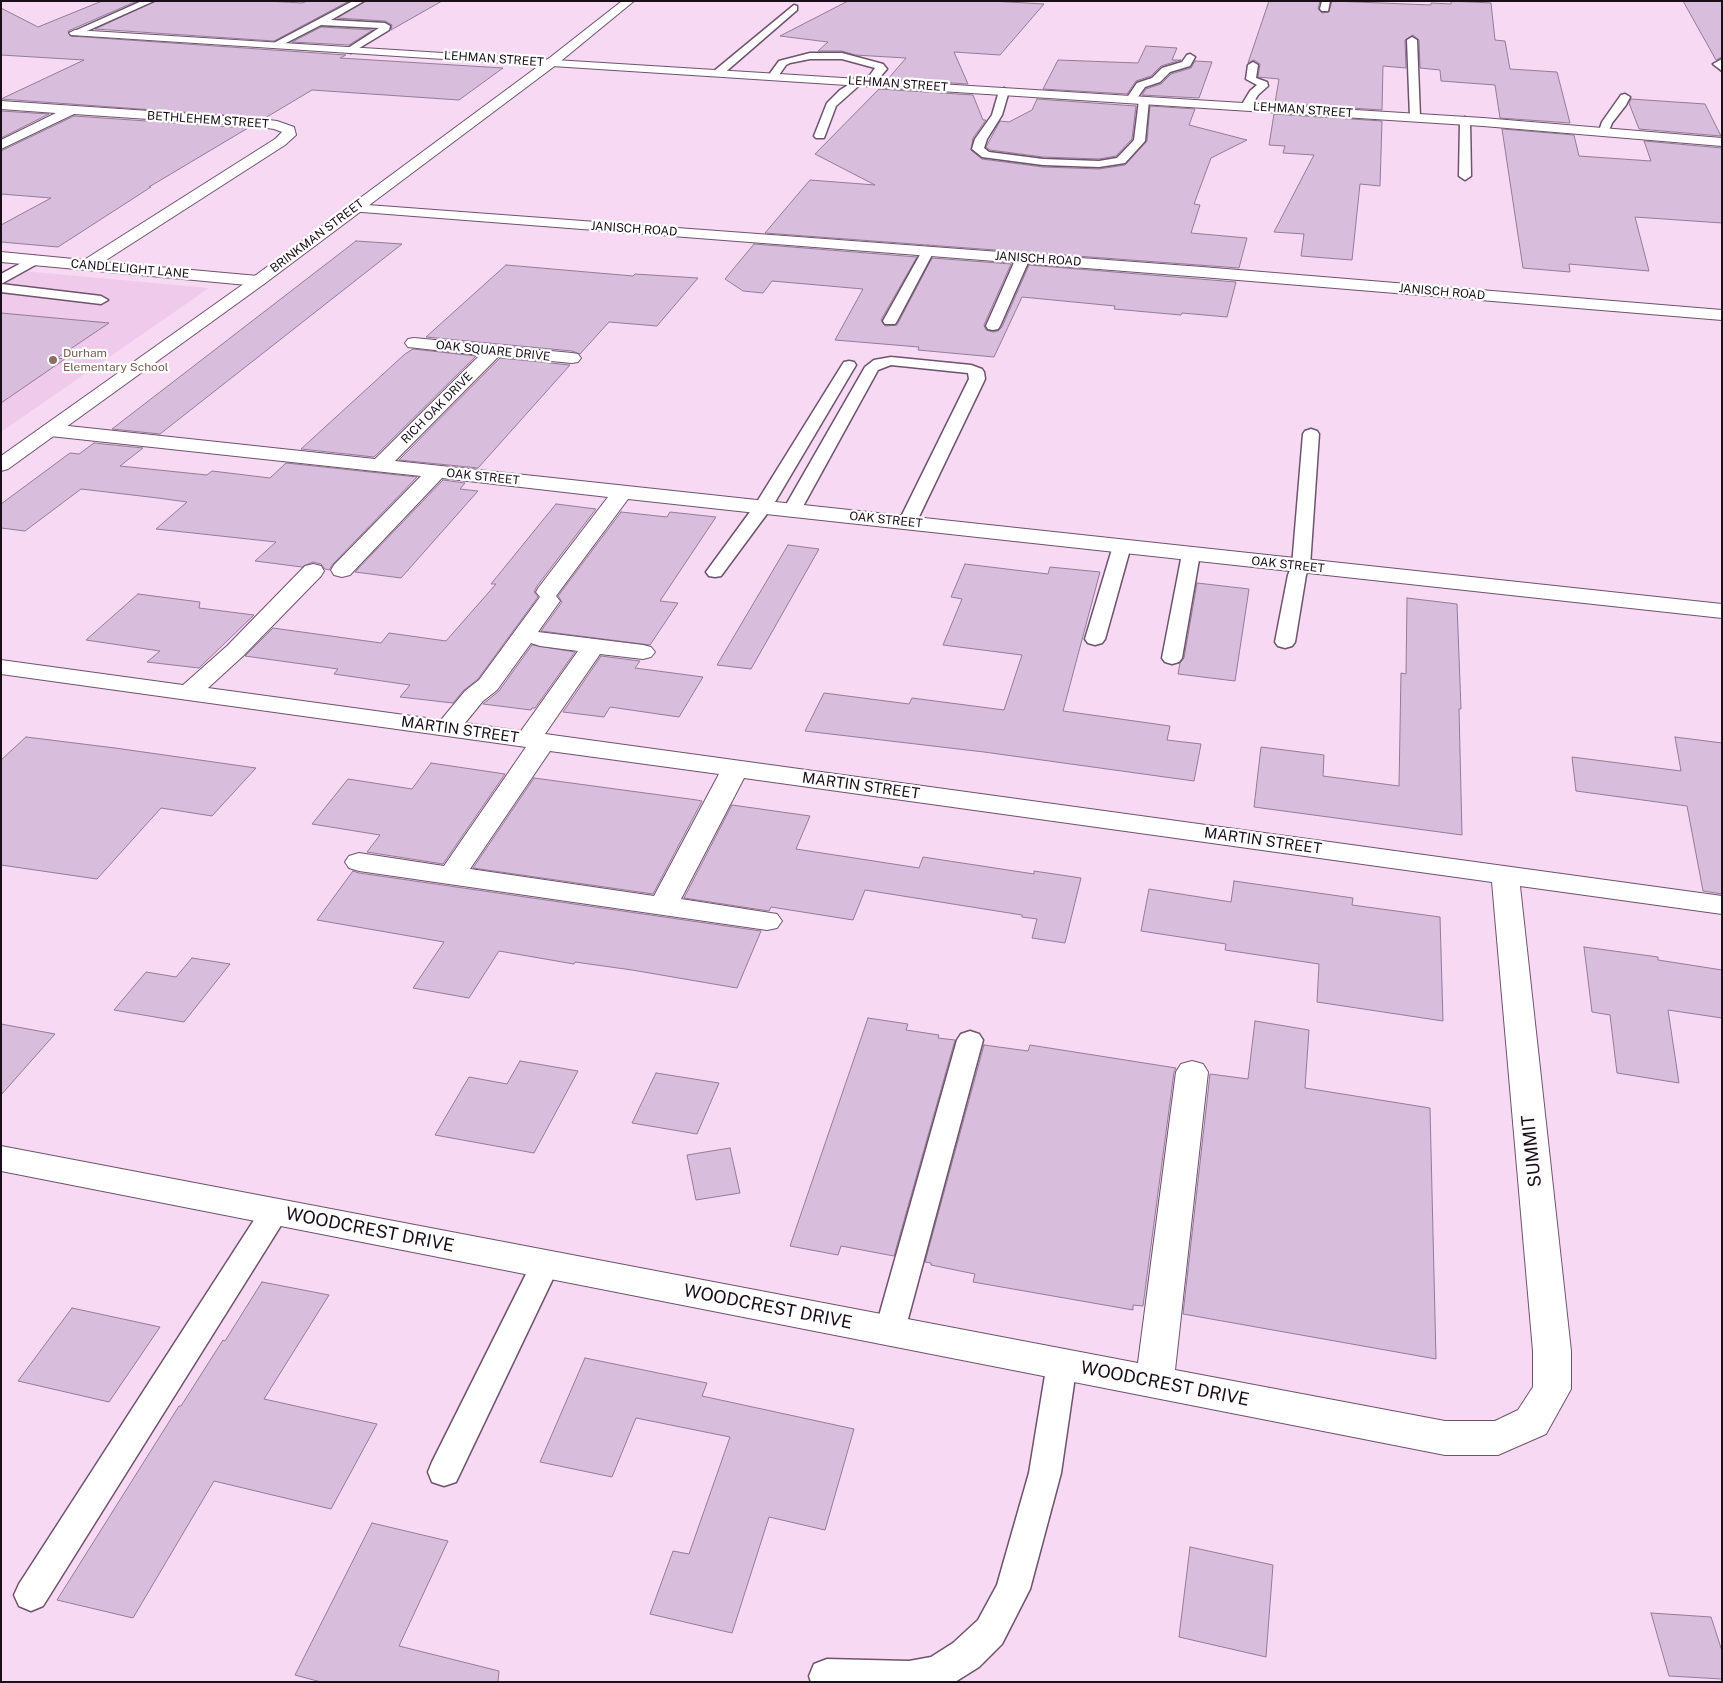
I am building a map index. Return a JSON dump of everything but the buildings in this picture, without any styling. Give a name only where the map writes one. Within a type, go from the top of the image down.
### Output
[{"type":"street","name":"BRINKMAN STREET","points":[[1,466],[258,281],[552,62],[629,1]]},
{"type":"street","name":"LEHMAN STREET","points":[[75,33],[1465,120],[1722,142]]},
{"type":"street","name":"BETHLEHEM STREET","points":[[1,104],[253,122],[277,125],[289,130],[288,135],[280,142],[88,265]]},
{"type":"street","points":[[1,145],[72,110]]},
{"type":"street","name":"JANISCH ROAD","points":[[354,208],[1023,258],[1722,315]]},
{"type":"street","name":"CANDLELIGHT LANE","points":[[1,257],[258,281]]},
{"type":"street","name":"OAK SQUARE DRIVE","points":[[414,343],[572,358]]},
{"type":"street","name":"RICH OAK DRIVE","points":[[379,466],[494,351]]},
{"type":"street","name":"OAK STREET","points":[[50,430],[1722,612]]},
{"type":"street","points":[[342,570],[437,472]]},
{"type":"street","points":[[448,728],[474,696],[488,685],[622,492]]},
{"type":"street","points":[[188,693],[235,651],[313,571]]},
{"type":"street","points":[[540,639],[643,652]]},
{"type":"street","points":[[452,876],[593,646]]},
{"type":"street","name":"MARTIN STREET","points":[[1,667],[1722,905]]},
{"type":"street","points":[[663,906],[735,768]]},
{"type":"street","points":[[359,862],[767,921]]},
{"type":"street","name":"SUMMIT","points":[[1505,875],[1552,1351],[1552,1389],[1532,1422]]},
{"type":"street","points":[[1155,1382],[1192,1072]]},
{"type":"street","name":"WOODCREST DRIVE","points":[[1,1158],[1446,1438],[1498,1438],[1532,1422]]},
{"type":"lane","points":[[75,33],[150,1]]},
{"type":"lane","points":[[275,45],[360,1]]},
{"type":"lane","points":[[718,73],[794,8]]},
{"type":"lane","points":[[322,22],[385,26],[386,28],[351,50]]},
{"type":"lane","points":[[1412,40],[1416,117]]},
{"type":"lane","points":[[773,76],[782,63],[810,56],[842,56],[880,66],[882,70],[844,92],[831,105],[820,136]]},
{"type":"lane","points":[[1004,91],[997,115],[981,140],[978,150],[986,155],[1044,162],[1086,164],[1122,161],[1139,141],[1141,110],[1138,100],[1141,85],[1156,80],[1166,70],[1186,64],[1190,57]]},
{"type":"lane","points":[[1722,62],[1718,64],[1722,68]]},
{"type":"lane","points":[[1246,106],[1254,93],[1263,86],[1263,84],[1251,79],[1253,65]]},
{"type":"lane","points":[[1604,131],[1607,122],[1625,97]]},
{"type":"lane","points":[[1465,120],[1465,176]]},
{"type":"lane","points":[[890,321],[928,251]]},
{"type":"lane","points":[[993,326],[1023,258]]},
{"type":"lane","points":[[1,280],[34,260]]},
{"type":"lane","points":[[1,288],[101,300]]},
{"type":"lane","points":[[792,510],[872,367],[879,362],[891,361],[972,369],[977,372],[977,379],[907,523]]},
{"type":"lane","points":[[715,572],[763,507],[848,365]]},
{"type":"lane","points":[[1285,642],[1297,575],[1301,566],[1310,434]]},
{"type":"lane","points":[[1095,640],[1122,546]]},
{"type":"lane","points":[[1172,658],[1191,554]]},
{"type":"lane","points":[[890,1330],[970,1040]]},
{"type":"lane","points":[[31,1595],[275,1211]]},
{"type":"lane","points":[[444,1472],[545,1264]]},
{"type":"lane","points":[[827,1676],[909,1678],[937,1674],[966,1655],[990,1632],[1013,1589],[1045,1473],[1062,1364]]},
{"type":"shaded area","name":"Durham Elementary School","points":[[1,269],[209,288],[1,432]]},
{"type":"place","name":"Durham Elementary School","points":[[53,360]]}]
